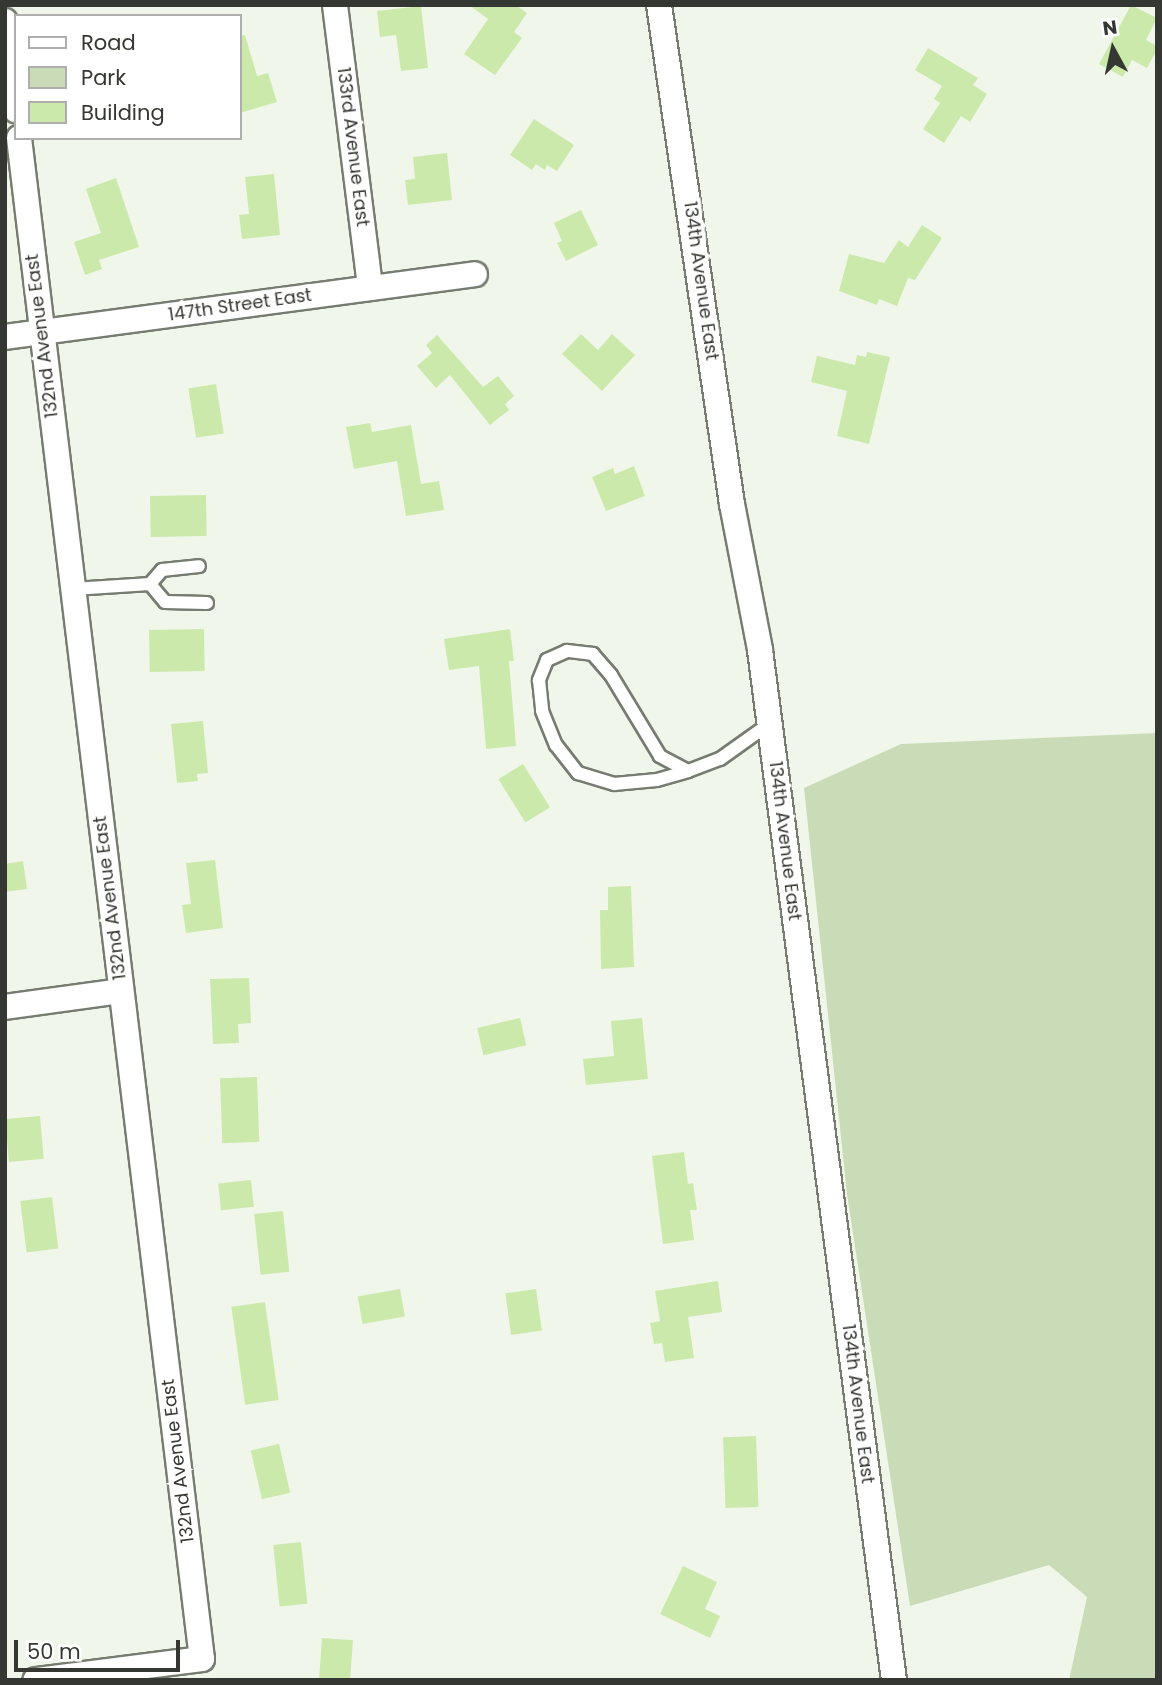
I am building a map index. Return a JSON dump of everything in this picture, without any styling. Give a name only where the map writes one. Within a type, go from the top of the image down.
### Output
[{"type":"street","name":"133rd Avenue East","points":[[335,5],[370,288]]},
{"type":"street","name":"134th Avenue East","points":[[659,5],[732,504],[760,650],[894,1680]]},
{"type":"street","points":[[5,21],[14,94]]},
{"type":"street","name":"132nd Avenue East","points":[[19,140],[202,1659],[35,1680]]},
{"type":"street","name":"147th Street East","points":[[5,337],[475,274]]},
{"type":"street","points":[[5,1007],[121,991]]},
{"type":"lane","points":[[73,589],[150,584],[162,570],[199,566]]},
{"type":"lane","points":[[150,584],[165,602],[207,603]]},
{"type":"lane","points":[[688,771],[660,757],[611,675],[593,653],[567,651],[547,660],[539,680],[542,710],[556,745],[578,773],[614,784],[657,780],[688,771],[720,759],[769,724]]},
{"type":"green space","points":[[1157,733],[1157,1680],[1069,1680],[1087,1597],[1049,1565],[910,1606],[847,1194],[804,788],[901,744]]},
{"type":"building","points":[[469,5],[516,5],[527,13],[514,32],[522,38],[495,75],[464,54],[488,19]]},
{"type":"building","points":[[1131,5],[1157,18],[1146,40],[1157,46],[1157,50],[1147,68],[1132,60],[1123,77],[1099,64]]},
{"type":"building","points":[[421,6],[428,68],[401,71],[396,35],[380,37],[377,11]]},
{"type":"building","points":[[245,35],[257,76],[268,73],[277,102],[242,112],[242,36]]},
{"type":"building","points":[[928,48],[978,78],[973,85],[987,94],[970,122],[961,116],[944,143],[923,129],[940,103],[934,99],[942,86],[915,70]]},
{"type":"building","points":[[534,119],[574,145],[557,171],[547,165],[545,170],[536,164],[532,170],[510,155]]},
{"type":"building","points":[[447,153],[452,200],[408,205],[405,180],[415,179],[413,157]]},
{"type":"building","points":[[274,174],[280,235],[242,239],[239,215],[249,214],[245,177]]},
{"type":"building","points":[[116,178],[139,247],[99,260],[102,269],[85,275],[74,242],[101,233],[86,189]]},
{"type":"building","points":[[581,210],[598,245],[566,261],[557,243],[562,241],[554,223]]},
{"type":"building","points":[[922,225],[942,238],[915,280],[908,278],[897,306],[879,299],[877,305],[839,291],[849,254],[884,263],[899,240],[908,247]]},
{"type":"building","points":[[581,334],[598,350],[612,334],[635,355],[602,391],[562,354]]},
{"type":"building","points":[[437,335],[483,387],[498,376],[514,396],[505,404],[509,410],[490,425],[450,375],[436,388],[417,366],[432,353],[426,345]]},
{"type":"building","points":[[867,352],[890,357],[869,444],[837,436],[847,391],[811,382],[817,356],[855,365],[857,355],[866,357]]},
{"type":"building","points":[[216,384],[224,433],[196,438],[188,388]]},
{"type":"building","points":[[370,423],[372,432],[411,425],[421,484],[439,481],[444,510],[406,516],[397,461],[354,469],[346,427]]},
{"type":"building","points":[[634,466],[645,496],[606,511],[592,477],[613,468],[615,474]]},
{"type":"building","points":[[206,495],[207,536],[151,537],[150,496]]},
{"type":"building","points":[[204,629],[205,671],[150,672],[149,630]]},
{"type":"building","points":[[510,629],[514,661],[509,661],[516,746],[486,749],[479,666],[449,670],[444,639]]},
{"type":"building","points":[[203,721],[208,773],[197,774],[198,781],[177,783],[171,724]]},
{"type":"building","points":[[523,764],[550,807],[525,823],[498,779]]},
{"type":"building","points":[[215,860],[223,928],[186,933],[182,905],[191,904],[186,863]]},
{"type":"building","points":[[23,861],[27,889],[5,892],[5,864]]},
{"type":"building","points":[[631,886],[634,967],[601,969],[600,910],[608,910],[608,887]]},
{"type":"building","points":[[249,978],[251,1023],[238,1024],[239,1043],[213,1044],[210,979]]},
{"type":"building","points":[[520,1018],[526,1045],[483,1055],[477,1028]]},
{"type":"building","points":[[642,1018],[648,1079],[586,1085],[583,1059],[614,1056],[611,1021]]},
{"type":"building","points":[[257,1077],[259,1142],[222,1143],[220,1078]]},
{"type":"building","points":[[40,1116],[44,1159],[9,1162],[5,1119]]},
{"type":"building","points":[[684,1152],[688,1184],[693,1183],[697,1210],[690,1210],[694,1240],[663,1244],[652,1156]]},
{"type":"building","points":[[251,1180],[254,1207],[221,1210],[218,1183]]},
{"type":"building","points":[[52,1197],[58,1249],[27,1253],[20,1201]]},
{"type":"building","points":[[283,1211],[289,1272],[261,1275],[254,1214]]},
{"type":"building","points":[[718,1281],[722,1312],[688,1317],[694,1358],[665,1362],[662,1343],[654,1344],[650,1323],[660,1321],[655,1291]]},
{"type":"building","points":[[400,1289],[405,1317],[363,1324],[358,1296]]},
{"type":"building","points":[[536,1289],[542,1331],[511,1335],[505,1293]]},
{"type":"building","points":[[265,1302],[279,1400],[245,1405],[231,1307]]},
{"type":"building","points":[[756,1436],[758,1507],[725,1508],[723,1437]]},
{"type":"building","points":[[279,1444],[290,1493],[262,1499],[251,1451]]},
{"type":"building","points":[[301,1542],[307,1604],[280,1607],[273,1545]]},
{"type":"building","points":[[683,1566],[717,1582],[705,1609],[720,1616],[710,1638],[660,1614]]},
{"type":"building","points":[[322,1638],[353,1640],[350,1680],[319,1680]]}]
